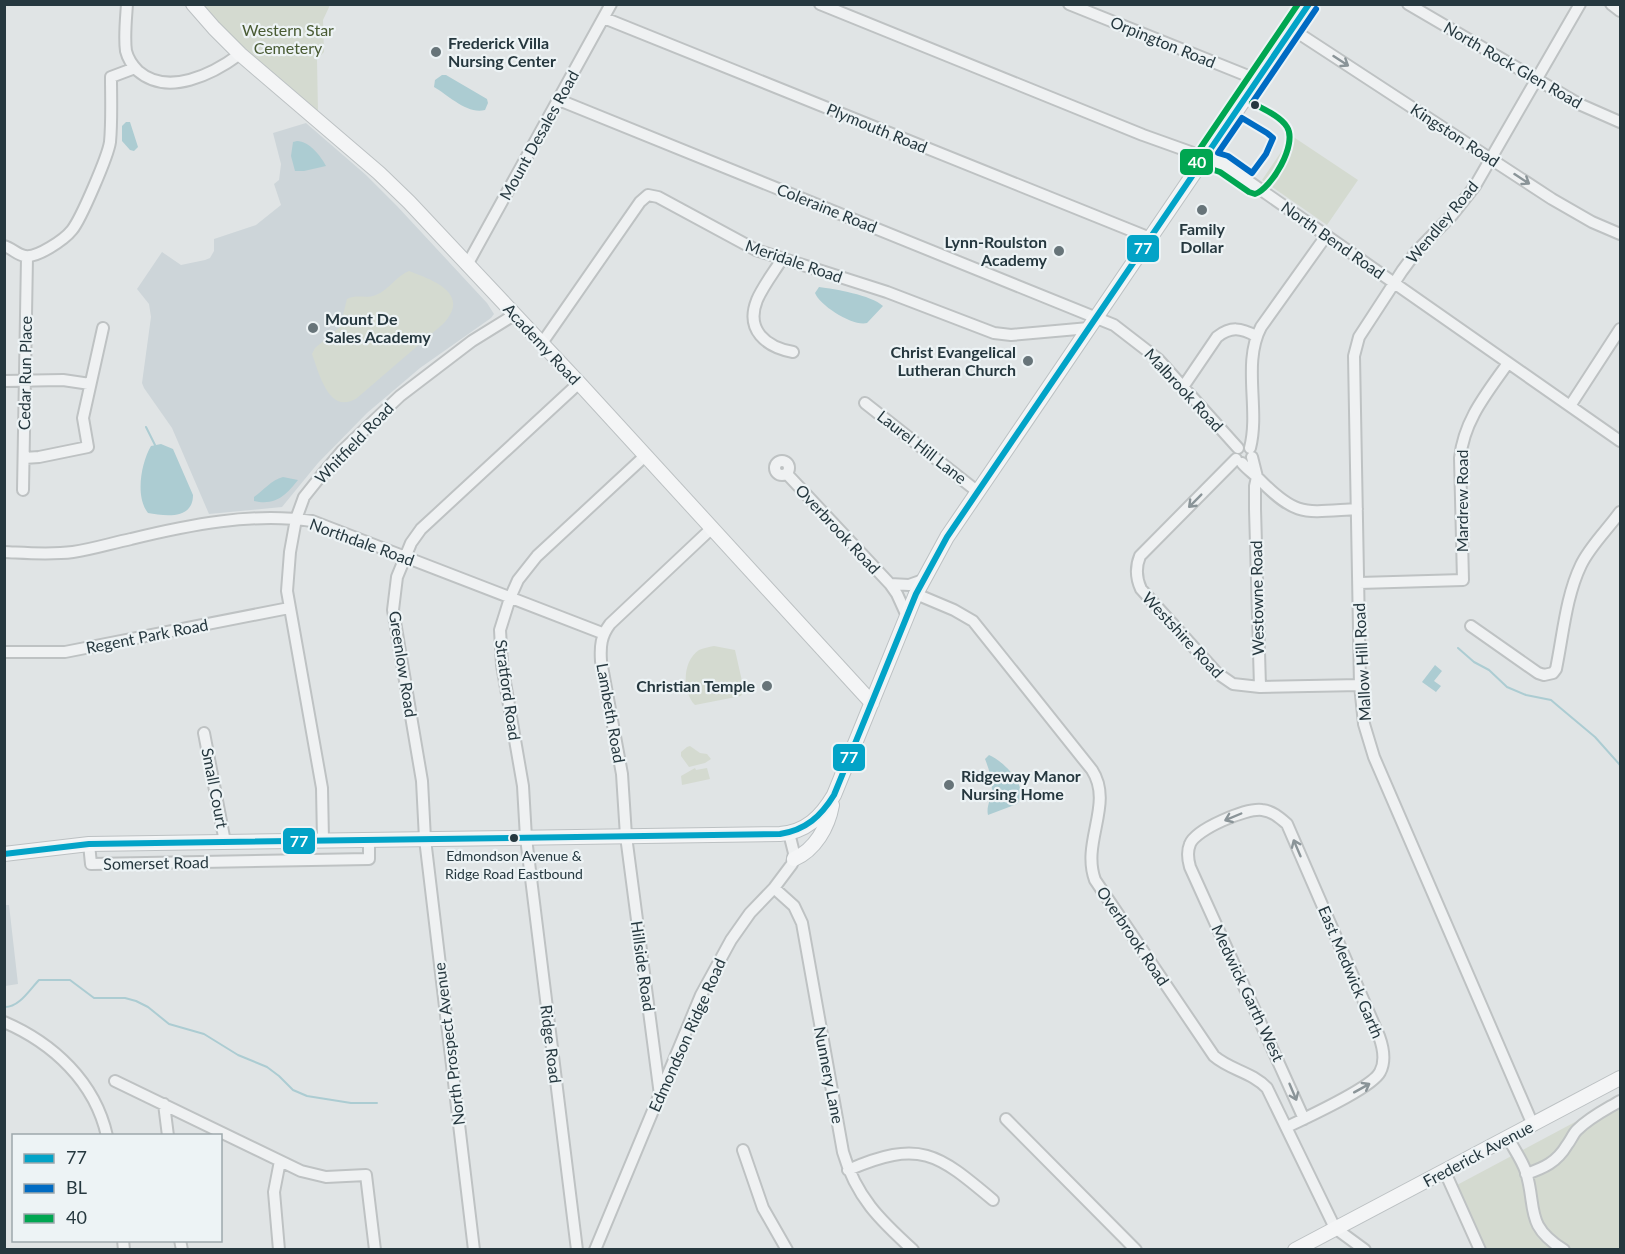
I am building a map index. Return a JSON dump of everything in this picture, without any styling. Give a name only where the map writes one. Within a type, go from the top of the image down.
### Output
[{"type":"main road","name":"Academy Road","points":[[193,4],[240,54],[379,173],[409,202],[579,383],[872,703]]},
{"type":"main road","points":[[4,854],[89,844],[789,833],[798,831],[813,822],[827,807],[834,795],[916,594],[947,537],[1309,4]]},
{"type":"main road","points":[[794,860],[812,847],[830,814],[834,795]]},
{"type":"main road","name":"Frederick Avenue","points":[[1294,1250],[1620,1078]]},
{"type":"street","points":[[127,4],[126,52],[135,68],[147,78],[157,82],[176,84],[217,69],[240,54]]},
{"type":"street","name":"Mount Desales Road","points":[[467,265],[611,4]]},
{"type":"street","name":"North Bend Road","points":[[820,4],[1224,165],[1620,441]]},
{"type":"street","name":"Orpington Road","points":[[1069,4],[1257,80]]},
{"type":"street","name":"North Rock Glen Road","points":[[1408,4],[1579,104],[1620,122]]},
{"type":"street","name":"Wendley Road","points":[[1394,283],[1416,252],[1465,199],[1491,159],[1580,4]]},
{"type":"street","points":[[1611,4],[1620,11]]},
{"type":"street","name":"Plymouth Road","points":[[604,18],[1150,238]]},
{"type":"street","name":"Kingston Road","points":[[1293,29],[1576,214],[1620,234]]},
{"type":"street","points":[[4,246],[27,257],[35,255],[57,243],[74,228],[107,152],[110,133],[111,77],[135,68]]},
{"type":"street","name":"Coleraine Road","points":[[559,100],[1092,322]]},
{"type":"street","name":"Meridale Road","points":[[542,343],[640,202],[648,195],[658,197],[743,245],[887,292],[994,333],[1011,335],[1092,322]]},
{"type":"street","points":[[1243,455],[1254,433],[1253,352],[1256,336],[1326,236]]},
{"type":"street","name":"Cedar Run Place","points":[[23,490],[27,257]]},
{"type":"street","points":[[782,259],[758,297],[755,305],[755,323],[762,339],[779,349],[793,351]]},
{"type":"street","name":"Mallow Hill Road","points":[[1394,283],[1366,325],[1356,346],[1360,685],[1364,724],[1374,757],[1533,1125]]},
{"type":"street","name":"Whitfield Road","points":[[323,840],[322,788],[289,608],[289,568],[296,519],[304,497],[342,451],[392,403],[433,369],[514,315]]},
{"type":"street","name":"Malbrook Road","points":[[1092,322],[1114,326],[1158,359],[1243,455],[1257,477]]},
{"type":"street","points":[[24,458],[39,458],[88,447],[83,418],[101,346],[103,328]]},
{"type":"street","points":[[1184,387],[1217,336],[1229,329],[1243,329],[1256,336]]},
{"type":"street","points":[[1570,406],[1620,329]]},
{"type":"street","name":"Mardrew Road","points":[[1359,583],[1463,580],[1460,458],[1462,443],[1471,417],[1508,363]]},
{"type":"street","points":[[4,381],[63,380],[90,384]]},
{"type":"street","name":"Greenlow Road","points":[[425,839],[422,781],[394,624],[394,594],[397,577],[404,557],[416,536],[435,514],[579,383]]},
{"type":"street","name":"Laurel Hill Lane","points":[[865,403],[978,492]]},
{"type":"street","name":"Westshire Road","points":[[1243,455],[1140,556],[1136,565],[1137,582],[1145,595],[1217,674],[1233,684],[1260,687],[1360,685]]},
{"type":"street","name":"Stratford Road","points":[[526,838],[523,786],[500,648],[500,630],[510,598],[522,573],[537,555],[645,456]]},
{"type":"street","name":"Overbrook Road","points":[[787,474],[890,584],[907,616]]},
{"type":"street","points":[[1257,477],[1272,492],[1292,507],[1302,511],[1357,509]]},
{"type":"street","name":"Westowne Road","points":[[1257,477],[1255,509],[1260,687]]},
{"type":"street","points":[[1255,509],[1272,492]]},
{"type":"street","points":[[1471,626],[1538,674],[1553,673],[1556,669],[1570,600],[1579,570],[1620,512]]},
{"type":"street","name":"Northdale Road","points":[[4,552],[72,552],[132,538],[257,519],[312,521],[602,633]]},
{"type":"street","points":[[602,633],[620,613],[712,528]]},
{"type":"street","name":"Overbrook Road","points":[[890,584],[909,585],[923,580]]},
{"type":"street","name":"Overbrook Road","points":[[916,594],[954,610],[973,621],[1098,778],[1100,793],[1090,861],[1095,880],[1214,1056],[1229,1068],[1261,1081],[1272,1096],[1335,1227]]},
{"type":"street","name":"Regent Park Road","points":[[4,652],[65,652],[289,608]]},
{"type":"street","name":"Lambeth Road","points":[[602,633],[601,661],[622,774],[626,836]]},
{"type":"street","name":"Small Court","points":[[204,733],[225,842]]},
{"type":"street","name":"East Medwick Garth","points":[[1190,867],[1189,845],[1196,835],[1205,829],[1254,810],[1271,812],[1287,824],[1379,1036],[1383,1056],[1380,1073],[1369,1084],[1304,1119]]},
{"type":"street","points":[[789,833],[795,853],[794,860]]},
{"type":"street","name":"Hillside Road","points":[[626,836],[660,1095]]},
{"type":"street","name":"Ridge Road","points":[[526,838],[577,1250]]},
{"type":"street","name":"North Prospect Avenue","points":[[425,839],[474,1250]]},
{"type":"street","name":"Somerset Road","points":[[89,844],[91,864],[242,862],[369,859],[369,840]]},
{"type":"street","points":[[241,842],[242,862]]},
{"type":"street","name":"Edmondson Ridge Road","points":[[594,1250],[701,995],[731,940],[794,860]]},
{"type":"street","name":"Medwick Garth West","points":[[1190,867],[1304,1119]]},
{"type":"street","name":"Nunnery Lane","points":[[774,888],[794,906],[802,923],[848,1170],[871,1209],[914,1250]]},
{"type":"street","points":[[4,1022],[37,1039],[73,1069],[97,1107],[106,1134]]},
{"type":"street","points":[[115,1081],[301,1171],[326,1177],[366,1175],[375,1250]]},
{"type":"street","points":[[1526,1174],[1551,1164],[1584,1123],[1620,1101]]},
{"type":"street","points":[[164,1104],[168,1134]]},
{"type":"street","points":[[1006,1119],[1136,1250]]},
{"type":"street","points":[[1287,1127],[1304,1119]]},
{"type":"street","points":[[1509,1138],[1526,1174],[1534,1218],[1544,1233],[1564,1250]]},
{"type":"street","points":[[743,1150],[763,1208],[787,1250]]},
{"type":"street","points":[[848,1170],[879,1158],[911,1153],[924,1155],[947,1163],[993,1200]]},
{"type":"street","points":[[279,1250],[273,1199],[280,1161]]},
{"type":"street","points":[[1445,1172],[1480,1250]]},
{"type":"street","points":[[1335,1227],[1365,1250]]},
{"type":"shaded area","name":"Mount De Sales Academy","points":[[306,123],[366,175],[397,206],[487,303],[494,314],[420,368],[367,413],[318,463],[282,507],[209,514],[172,428],[142,383],[151,317],[149,304],[137,289],[162,252],[181,265],[205,260],[210,258],[214,251],[214,239],[256,225],[281,205],[274,184],[279,180],[281,164],[273,133]]},
{"type":"shaded area","points":[[5,905],[9,905],[18,984],[5,986]]},
{"type":"green space","name":"Western Star Cemetery","points":[[200,5],[330,5],[323,20],[324,52],[317,59],[318,113],[218,24]]},
{"type":"green space","points":[[1292,136],[1358,180],[1327,225],[1262,180]]},
{"type":"green space","points":[[409,271],[446,289],[453,304],[451,313],[443,324],[357,398],[347,402],[332,397],[322,381],[312,354],[315,348],[340,327],[347,299],[376,295]]},
{"type":"green space","points":[[714,646],[735,650],[744,690],[741,696],[695,705],[686,685],[689,661],[699,650]]},
{"type":"green space","points":[[690,746],[700,753],[707,754],[711,759],[689,767],[681,756],[681,752]]},
{"type":"green space","points":[[695,768],[696,770],[707,768],[710,779],[682,785],[681,776]]},
{"type":"green space","points":[[1620,1098],[1620,1249],[1486,1249],[1457,1185]]},
{"type":"water","points":[[446,75],[487,99],[485,110],[472,110],[465,107],[434,87],[435,80]]},
{"type":"water","points":[[130,122],[138,147],[134,151],[122,141],[122,126]]},
{"type":"water","points":[[297,141],[310,146],[326,166],[295,171],[291,156],[293,142]]},
{"type":"water","points":[[819,287],[862,296],[883,306],[867,323],[854,322],[823,304],[815,293]]},
{"type":"water","points":[[161,444],[173,449],[193,495],[188,509],[177,514],[148,513],[142,498],[141,480],[144,461],[151,446]]},
{"type":"water","points":[[283,477],[298,480],[274,501],[254,501],[254,497],[267,486]]},
{"type":"water","points":[[1435,665],[1442,671],[1434,681],[1441,686],[1436,692],[1422,682]]},
{"type":"water","points":[[989,755],[1014,775],[1020,790],[1020,797],[1017,804],[988,815],[992,786],[985,759]]},
{"type":"waterway","points":[[146,427],[155,445]]},
{"type":"waterway","points":[[1458,648],[1474,662],[1489,670],[1507,687],[1526,695],[1551,700],[1595,737],[1620,765]]},
{"type":"waterway","points":[[4,1007],[19,1001],[39,980],[70,980],[94,998],[125,998],[136,1001],[148,1007],[169,1024],[204,1034],[238,1055],[267,1067],[293,1090],[307,1096],[351,1103],[377,1103]]},
{"type":"transit line","name":"40","points":[[1252,103],[1280,119],[1287,127],[1289,135],[1289,144],[1281,165],[1268,184],[1255,194],[1220,172],[1199,165],[1195,156],[1298,4]]},
{"type":"transit line","name":"77","points":[[4,854],[89,844],[780,834],[798,829],[812,821],[834,795],[916,594],[947,537],[1309,4]]},
{"type":"transit line","name":"BL","points":[[1252,103],[1316,9]]},
{"type":"transit line","name":"BL","points":[[1242,118],[1273,138],[1266,154],[1252,173],[1228,156],[1218,153],[1242,118]]},
{"type":"place","name":"Frederick Villa Nursing Center","points":[[436,52]]},
{"type":"place","name":"Family Dollar","points":[[1202,210]]},
{"type":"place","name":"Lynn-Roulston Academy","points":[[1059,251]]},
{"type":"place","name":"Mount De Sales Academy","points":[[313,328]]},
{"type":"place","name":"Christ Evangelical Lutheran Church","points":[[1028,361]]},
{"type":"place","name":"Christian Temple","points":[[767,686]]},
{"type":"place","name":"Ridgeway Manor Nursing Home","points":[[949,785]]},
{"type":"place","name":"Edmondson Avenue & Ridge Road Eastbound","points":[[514,838]]}]
